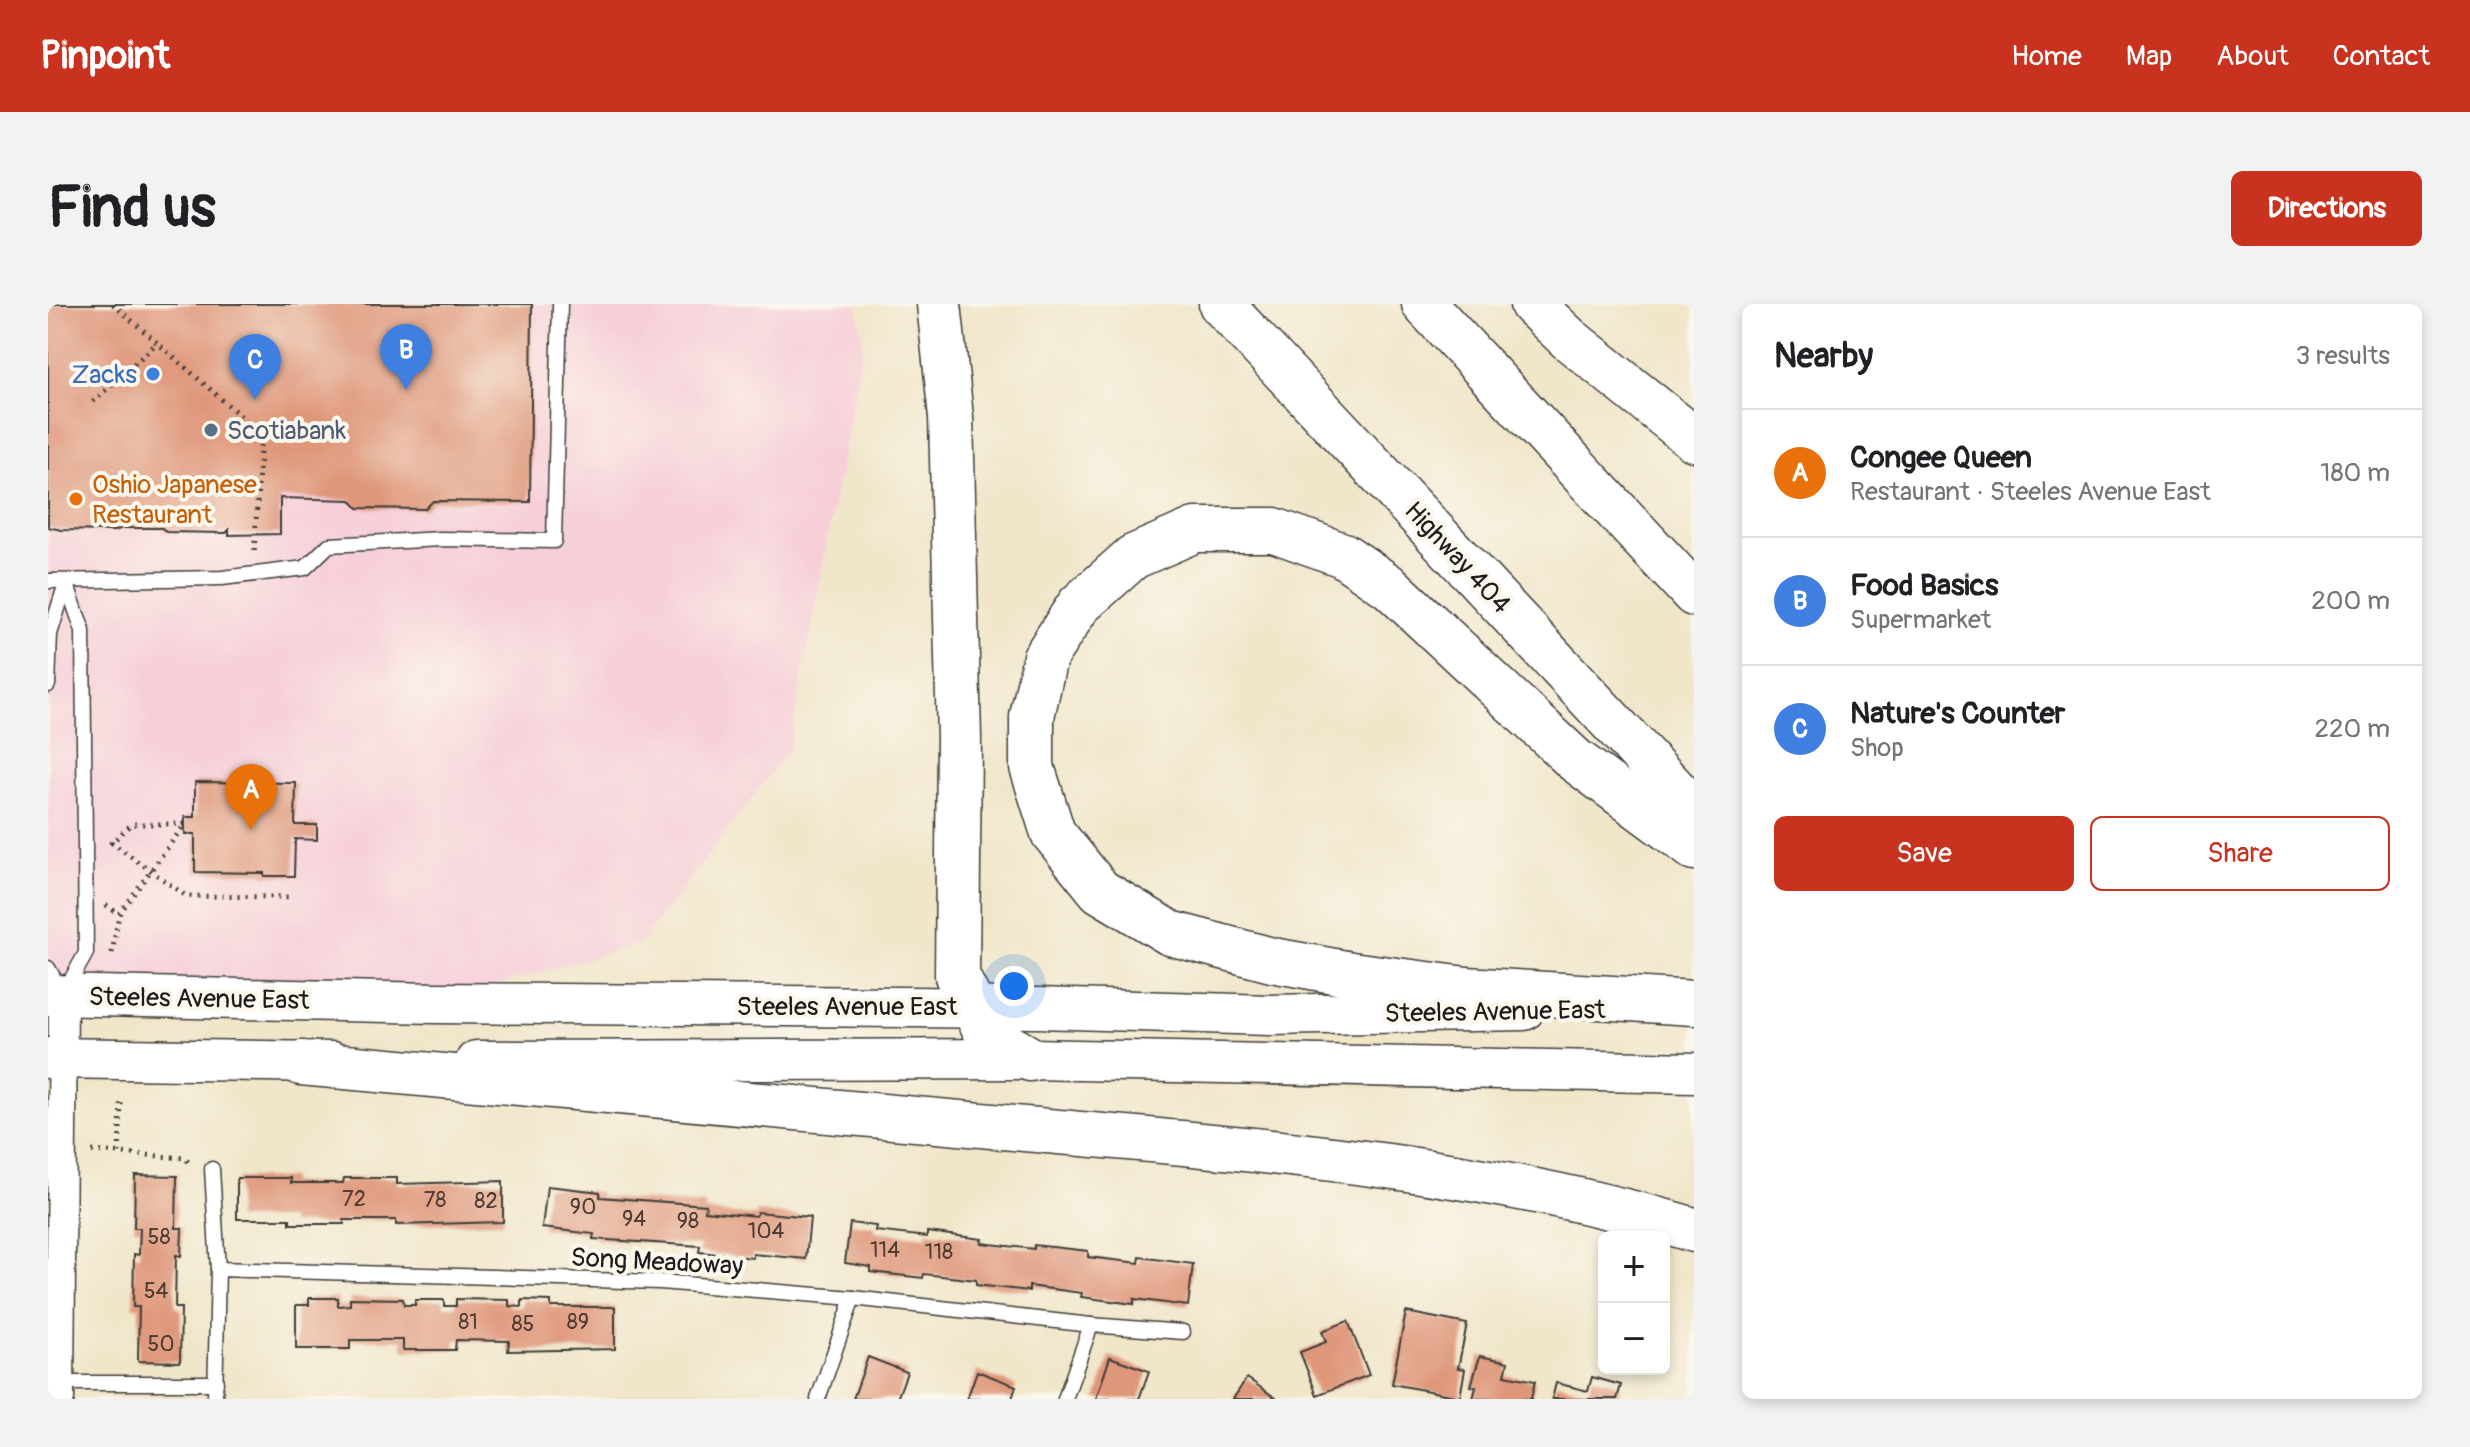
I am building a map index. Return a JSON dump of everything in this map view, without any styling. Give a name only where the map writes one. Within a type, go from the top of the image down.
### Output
[{"type":"highway","points":[[939,304],[951,417],[959,738],[957,976],[987,1034],[1030,1059]]},
{"type":"highway","name":"Highway 404","points":[[1221,304],[1694,810]]},
{"type":"highway","points":[[1424,304],[1694,594]]},
{"type":"highway","points":[[1532,304],[1569,339],[1694,439]]},
{"type":"highway","points":[[1694,848],[1575,760],[1390,587],[1343,555],[1274,530],[1195,530],[1133,557],[1079,605],[1045,657],[1032,717],[1032,767],[1053,833],[1100,891],[1170,933],[1272,960],[1351,974],[1466,989],[1694,1005]]},
{"type":"highway","points":[[301,1063],[1075,1133],[1439,1172],[1574,1199],[1694,1230]]},
{"type":"main road","name":"Steeles Avenue East","points":[[53,986],[420,1003],[971,1007],[1269,1015],[1694,1005]]},
{"type":"main road","name":"Steeles Avenue East","points":[[55,1058],[301,1063],[1030,1059],[1694,1073]]},
{"type":"street","points":[[53,986],[54,1322],[60,1391]]},
{"type":"lane","points":[[48,581],[222,578],[305,568],[329,545],[441,539],[554,541],[560,304]]},
{"type":"lane","points":[[48,685],[50,634],[66,582]]},
{"type":"lane","points":[[53,986],[86,953],[83,631],[66,582]]},
{"type":"lane","points":[[212,1169],[218,1269],[215,1399]]},
{"type":"lane","name":"Song Meadoway","points":[[218,1269],[660,1282],[853,1298],[1091,1325],[1183,1332]]},
{"type":"lane","points":[[818,1399],[853,1298]]},
{"type":"lane","points":[[1065,1399],[1091,1325]]},
{"type":"lane","points":[[60,1391],[216,1383]]},
{"type":"path","points":[[113,304],[261,434],[253,574]]},
{"type":"path","points":[[93,402],[157,343]]},
{"type":"path","points":[[103,852],[132,824],[185,824],[119,914],[112,953]]},
{"type":"path","points":[[111,842],[186,896],[293,897]]},
{"type":"path","points":[[101,902],[119,914]]},
{"type":"path","points":[[119,1153],[121,1103]]},
{"type":"path","points":[[92,1151],[185,1158],[194,1168]]},
{"type":"shaded area","points":[[48,304],[857,304],[863,344],[789,750],[641,943],[436,1003],[48,995]]},
{"type":"building","points":[[48,304],[532,304],[530,502],[433,501],[425,509],[358,508],[351,500],[280,498],[280,534],[229,535],[229,530],[226,533],[166,532],[162,528],[61,530],[48,527]]},
{"type":"building","points":[[195,782],[296,783],[295,825],[317,825],[317,840],[295,839],[294,876],[195,872],[195,834],[185,834],[185,817],[195,817]]},
{"type":"building","points":[[135,1175],[177,1176],[176,1228],[182,1228],[181,1256],[176,1255],[175,1308],[181,1308],[180,1362],[138,1361],[139,1307],[133,1307],[134,1254],[139,1255],[140,1228],[134,1228]]},
{"type":"building","points":[[237,1178],[291,1178],[291,1183],[343,1183],[344,1178],[397,1178],[397,1184],[503,1181],[503,1222],[396,1225],[396,1220],[344,1220],[344,1224],[290,1224],[290,1219],[237,1219]]},
{"type":"building","points":[[547,1186],[600,1192],[600,1197],[706,1205],[705,1211],[810,1217],[806,1259],[753,1254],[753,1258],[699,1252],[700,1246],[593,1239],[594,1234],[542,1228]]},
{"type":"building","points":[[850,1223],[876,1226],[875,1231],[927,1237],[927,1232],[982,1239],[981,1243],[1088,1251],[1088,1257],[1139,1263],[1140,1257],[1193,1264],[1188,1306],[1134,1299],[1134,1304],[1029,1286],[1029,1291],[976,1285],[976,1280],[871,1272],[871,1267],[845,1263]]},
{"type":"building","points":[[309,1298],[338,1298],[338,1306],[350,1305],[350,1298],[403,1299],[404,1305],[415,1305],[415,1300],[444,1300],[444,1306],[456,1306],[456,1299],[509,1300],[509,1306],[522,1307],[522,1300],[551,1301],[551,1307],[615,1307],[615,1349],[508,1351],[509,1341],[456,1340],[455,1350],[403,1350],[403,1340],[350,1340],[350,1349],[296,1349],[296,1305],[309,1305]]},
{"type":"building","points":[[1406,1312],[1467,1324],[1458,1368],[1465,1369],[1460,1397],[1392,1384]]},
{"type":"building","points":[[1348,1321],[1369,1375],[1317,1395],[1300,1352],[1326,1342],[1322,1331]]},
{"type":"building","points":[[1480,1356],[1508,1362],[1505,1375],[1535,1381],[1531,1399],[1473,1399],[1476,1387],[1471,1386]]},
{"type":"building","points":[[868,1357],[907,1372],[897,1399],[853,1399]]},
{"type":"building","points":[[1110,1357],[1149,1371],[1139,1399],[1096,1399]]},
{"type":"building","points":[[977,1371],[1016,1386],[1012,1399],[967,1399]]},
{"type":"building","points":[[1592,1377],[1621,1385],[1617,1399],[1552,1399],[1556,1383],[1588,1391]]},
{"type":"building","points":[[1247,1378],[1277,1399],[1233,1399]]},
{"type":"place","name":"Zacks","points":[[153,374]]},
{"type":"place","name":"Food Basics","points":[[406,390]]},
{"type":"place","name":"Nature's Counter","points":[[255,400]]},
{"type":"place","name":"Scotiabank","points":[[211,430]]},
{"type":"place","name":"Oshio Japanese Restaurant","points":[[76,499]]},
{"type":"place","name":"Congee Queen","points":[[251,830]]}]
